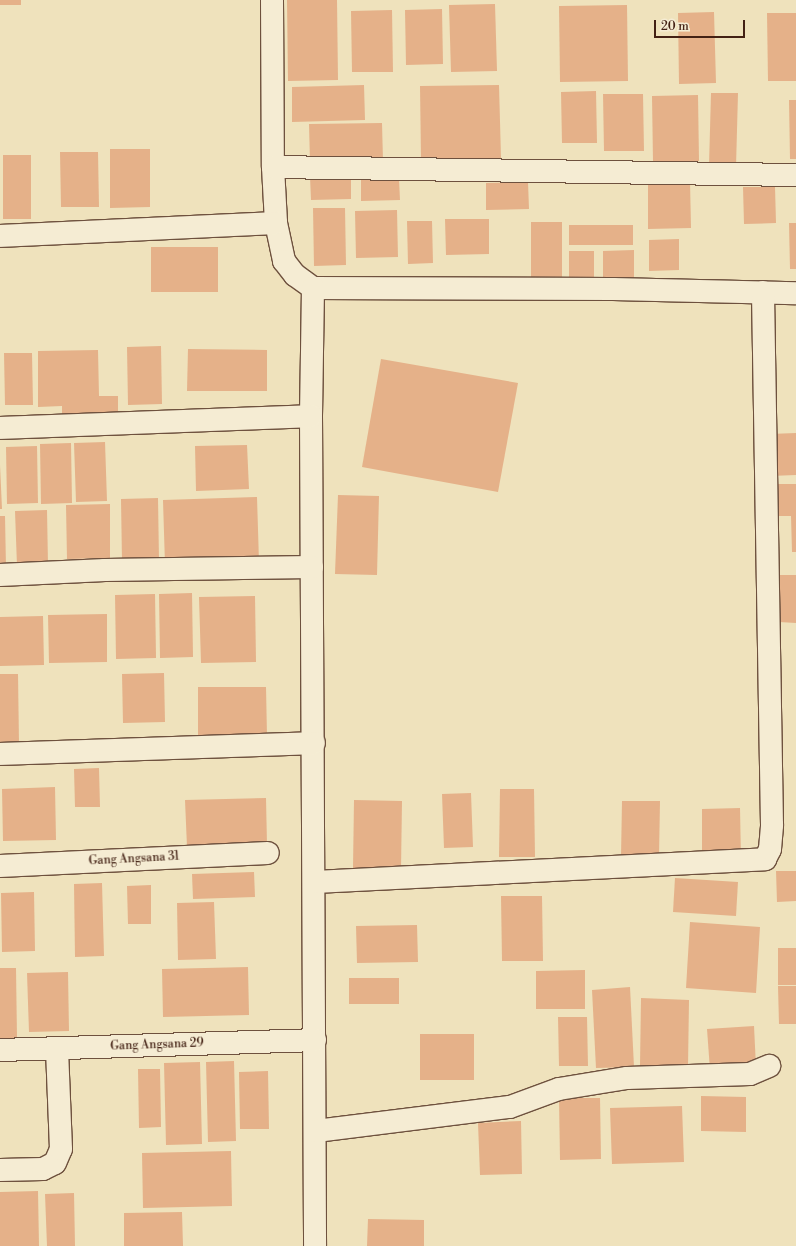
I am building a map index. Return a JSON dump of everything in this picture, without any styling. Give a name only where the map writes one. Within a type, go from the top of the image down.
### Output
[{"type":"street","points":[[272,0],[273,167],[276,224],[284,261],[294,275],[313,288],[613,289],[796,293]]},
{"type":"street","points":[[273,167],[796,175]]},
{"type":"street","points":[[0,236],[276,224]]},
{"type":"street","points":[[313,288],[311,416],[316,1246]]},
{"type":"street","points":[[315,882],[765,859],[770,850],[772,825],[763,292]]},
{"type":"street","points":[[0,428],[311,416]]},
{"type":"street","points":[[0,575],[105,570],[312,567]]},
{"type":"street","points":[[0,754],[314,743]]},
{"type":"street","name":"Gang Angsana 31","points":[[0,866],[268,853]]},
{"type":"street","name":"Gang Angsana 29","points":[[0,1050],[315,1040]]},
{"type":"street","points":[[0,1170],[43,1169],[55,1163],[61,1149],[57,1048]]},
{"type":"street","points":[[316,1131],[510,1107],[559,1089],[627,1078],[750,1074],[769,1066]]},
{"type":"building","points":[[0,0],[21,0],[21,5],[0,5]]},
{"type":"building","points":[[287,0],[337,0],[338,80],[288,81]]},
{"type":"building","points":[[495,4],[497,71],[451,72],[449,5]]},
{"type":"building","points":[[627,5],[628,81],[560,82],[559,6]]},
{"type":"building","points":[[442,9],[443,64],[406,65],[405,10]]},
{"type":"building","points":[[392,10],[393,72],[352,72],[351,11]]},
{"type":"building","points":[[714,12],[716,83],[679,84],[678,13]]},
{"type":"building","points":[[767,13],[796,13],[796,81],[768,81]]},
{"type":"building","points":[[364,85],[365,120],[292,122],[292,87]]},
{"type":"building","points":[[499,85],[501,158],[421,159],[420,86]]},
{"type":"building","points":[[596,91],[597,143],[562,143],[561,92]]},
{"type":"building","points":[[711,93],[738,93],[736,167],[709,166]]},
{"type":"building","points":[[603,94],[643,94],[644,151],[604,151]]},
{"type":"building","points":[[698,95],[699,161],[653,162],[652,96]]},
{"type":"building","points":[[789,100],[796,100],[796,159],[790,159]]},
{"type":"building","points":[[382,123],[383,161],[310,162],[309,124]]},
{"type":"building","points":[[110,149],[150,149],[150,207],[110,208]]},
{"type":"building","points":[[60,152],[98,152],[99,207],[61,207]]},
{"type":"building","points":[[3,155],[31,155],[31,219],[3,219]]},
{"type":"building","points":[[351,175],[351,199],[311,200],[310,176]]},
{"type":"building","points":[[361,179],[399,179],[400,200],[361,201]]},
{"type":"building","points":[[690,181],[691,228],[648,229],[648,182]]},
{"type":"building","points":[[528,182],[529,209],[486,210],[486,183]]},
{"type":"building","points":[[743,187],[775,187],[776,223],[744,224]]},
{"type":"building","points":[[313,208],[345,208],[346,265],[314,266]]},
{"type":"building","points":[[397,210],[398,257],[356,258],[355,211]]},
{"type":"building","points":[[445,219],[489,219],[489,254],[446,255]]},
{"type":"building","points":[[407,221],[432,221],[433,263],[408,264]]},
{"type":"building","points":[[531,222],[562,222],[562,277],[531,277]]},
{"type":"building","points":[[789,223],[796,223],[796,269],[790,269]]},
{"type":"building","points":[[569,225],[633,225],[633,245],[569,245]]},
{"type":"building","points":[[679,239],[679,270],[649,271],[649,240]]},
{"type":"building","points":[[151,247],[218,247],[218,292],[151,292]]},
{"type":"building","points":[[634,250],[634,279],[603,280],[603,251]]},
{"type":"building","points":[[569,251],[594,251],[594,280],[569,279]]},
{"type":"building","points":[[161,346],[162,404],[128,405],[127,347]]},
{"type":"building","points":[[188,349],[267,350],[267,391],[187,391]]},
{"type":"building","points":[[98,350],[99,396],[118,396],[118,420],[62,421],[62,406],[38,407],[38,351]]},
{"type":"building","points":[[4,353],[32,353],[33,405],[5,405]]},
{"type":"building","points":[[381,359],[518,383],[498,492],[362,467]]},
{"type":"building","points":[[796,433],[796,475],[770,476],[770,434]]},
{"type":"building","points":[[105,442],[107,501],[76,502],[74,443]]},
{"type":"building","points":[[71,443],[72,503],[41,504],[40,444]]},
{"type":"building","points":[[247,445],[249,489],[196,491],[195,446]]},
{"type":"building","points":[[37,446],[38,503],[7,504],[6,447]]},
{"type":"building","points":[[0,465],[2,509],[0,509]]},
{"type":"building","points":[[774,484],[796,484],[796,552],[792,552],[791,516],[775,516]]},
{"type":"building","points":[[338,495],[379,496],[377,575],[335,574]]},
{"type":"building","points":[[257,497],[259,562],[165,565],[163,500]]},
{"type":"building","points":[[158,498],[159,560],[122,561],[121,499]]},
{"type":"building","points":[[110,504],[110,558],[67,559],[66,505]]},
{"type":"building","points":[[47,510],[48,565],[17,566],[15,511]]},
{"type":"building","points":[[0,516],[5,516],[6,568],[0,569]]},
{"type":"building","points":[[780,575],[796,575],[796,623],[779,622]]},
{"type":"building","points":[[192,593],[193,657],[160,658],[159,594]]},
{"type":"building","points":[[155,594],[156,658],[116,659],[115,595]]},
{"type":"building","points":[[255,596],[256,662],[201,663],[199,597]]},
{"type":"building","points":[[107,614],[107,662],[49,663],[48,615]]},
{"type":"building","points":[[43,616],[44,665],[0,666],[0,617]]},
{"type":"building","points":[[164,673],[165,722],[123,723],[122,674]]},
{"type":"building","points":[[0,674],[18,674],[19,744],[0,744]]},
{"type":"building","points":[[198,687],[266,687],[267,736],[198,737]]},
{"type":"building","points":[[99,768],[100,807],[75,807],[74,769]]},
{"type":"building","points":[[55,787],[56,840],[3,841],[2,789]]},
{"type":"building","points":[[500,789],[534,789],[535,857],[499,857]]},
{"type":"building","points":[[471,793],[473,847],[444,848],[442,794]]},
{"type":"building","points":[[266,798],[267,845],[187,847],[185,800]]},
{"type":"building","points":[[354,800],[402,801],[401,869],[353,868]]},
{"type":"building","points":[[622,801],[660,801],[659,857],[621,857]]},
{"type":"building","points":[[740,808],[741,860],[702,861],[702,809]]},
{"type":"building","points":[[776,871],[796,871],[796,901],[777,902]]},
{"type":"building","points":[[254,872],[255,897],[193,899],[192,874]]},
{"type":"building","points":[[675,878],[738,882],[736,916],[673,912]]},
{"type":"building","points":[[102,883],[104,956],[75,957],[74,884]]},
{"type":"building","points":[[151,885],[151,924],[128,924],[127,886]]},
{"type":"building","points":[[34,892],[35,951],[2,952],[1,893]]},
{"type":"building","points":[[501,896],[542,896],[543,961],[502,961]]},
{"type":"building","points":[[214,902],[216,959],[178,960],[177,903]]},
{"type":"building","points":[[690,922],[760,927],[756,993],[686,988]]},
{"type":"building","points":[[417,925],[418,962],[357,963],[356,926]]},
{"type":"building","points":[[778,948],[796,948],[796,985],[778,985]]},
{"type":"building","points":[[248,967],[249,1015],[163,1017],[162,969]]},
{"type":"building","points":[[0,968],[16,968],[17,1038],[0,1039]]},
{"type":"building","points":[[585,970],[585,1009],[536,1009],[536,971]]},
{"type":"building","points":[[68,972],[69,1031],[29,1032],[27,973]]},
{"type":"building","points":[[349,978],[399,978],[399,1004],[349,1004]]},
{"type":"building","points":[[778,986],[796,986],[796,1024],[779,1024]]},
{"type":"building","points":[[630,987],[634,1067],[596,1068],[592,990]]},
{"type":"building","points":[[641,998],[689,1000],[688,1067],[640,1066]]},
{"type":"building","points":[[558,1017],[587,1017],[588,1066],[559,1066]]},
{"type":"building","points":[[754,1026],[756,1067],[710,1070],[707,1029]]},
{"type":"building","points":[[420,1034],[474,1034],[474,1080],[420,1080]]},
{"type":"building","points":[[234,1061],[236,1141],[208,1142],[206,1062]]},
{"type":"building","points":[[200,1062],[202,1144],[166,1145],[164,1063]]},
{"type":"building","points":[[138,1069],[160,1069],[161,1127],[139,1128]]},
{"type":"building","points":[[268,1071],[269,1129],[240,1129],[239,1072]]},
{"type":"building","points":[[701,1096],[746,1097],[746,1132],[701,1131]]},
{"type":"building","points":[[559,1098],[600,1098],[601,1159],[560,1160]]},
{"type":"building","points":[[682,1106],[684,1162],[612,1164],[610,1108]]},
{"type":"building","points":[[521,1121],[522,1174],[480,1175],[478,1123]]},
{"type":"building","points":[[231,1151],[232,1206],[143,1208],[142,1153]]},
{"type":"building","points":[[38,1191],[39,1246],[0,1246],[0,1192]]},
{"type":"building","points":[[74,1193],[75,1246],[47,1246],[45,1194]]},
{"type":"building","points":[[182,1212],[183,1246],[124,1246],[124,1213]]},
{"type":"building","points":[[368,1219],[424,1220],[424,1246],[367,1246]]}]
